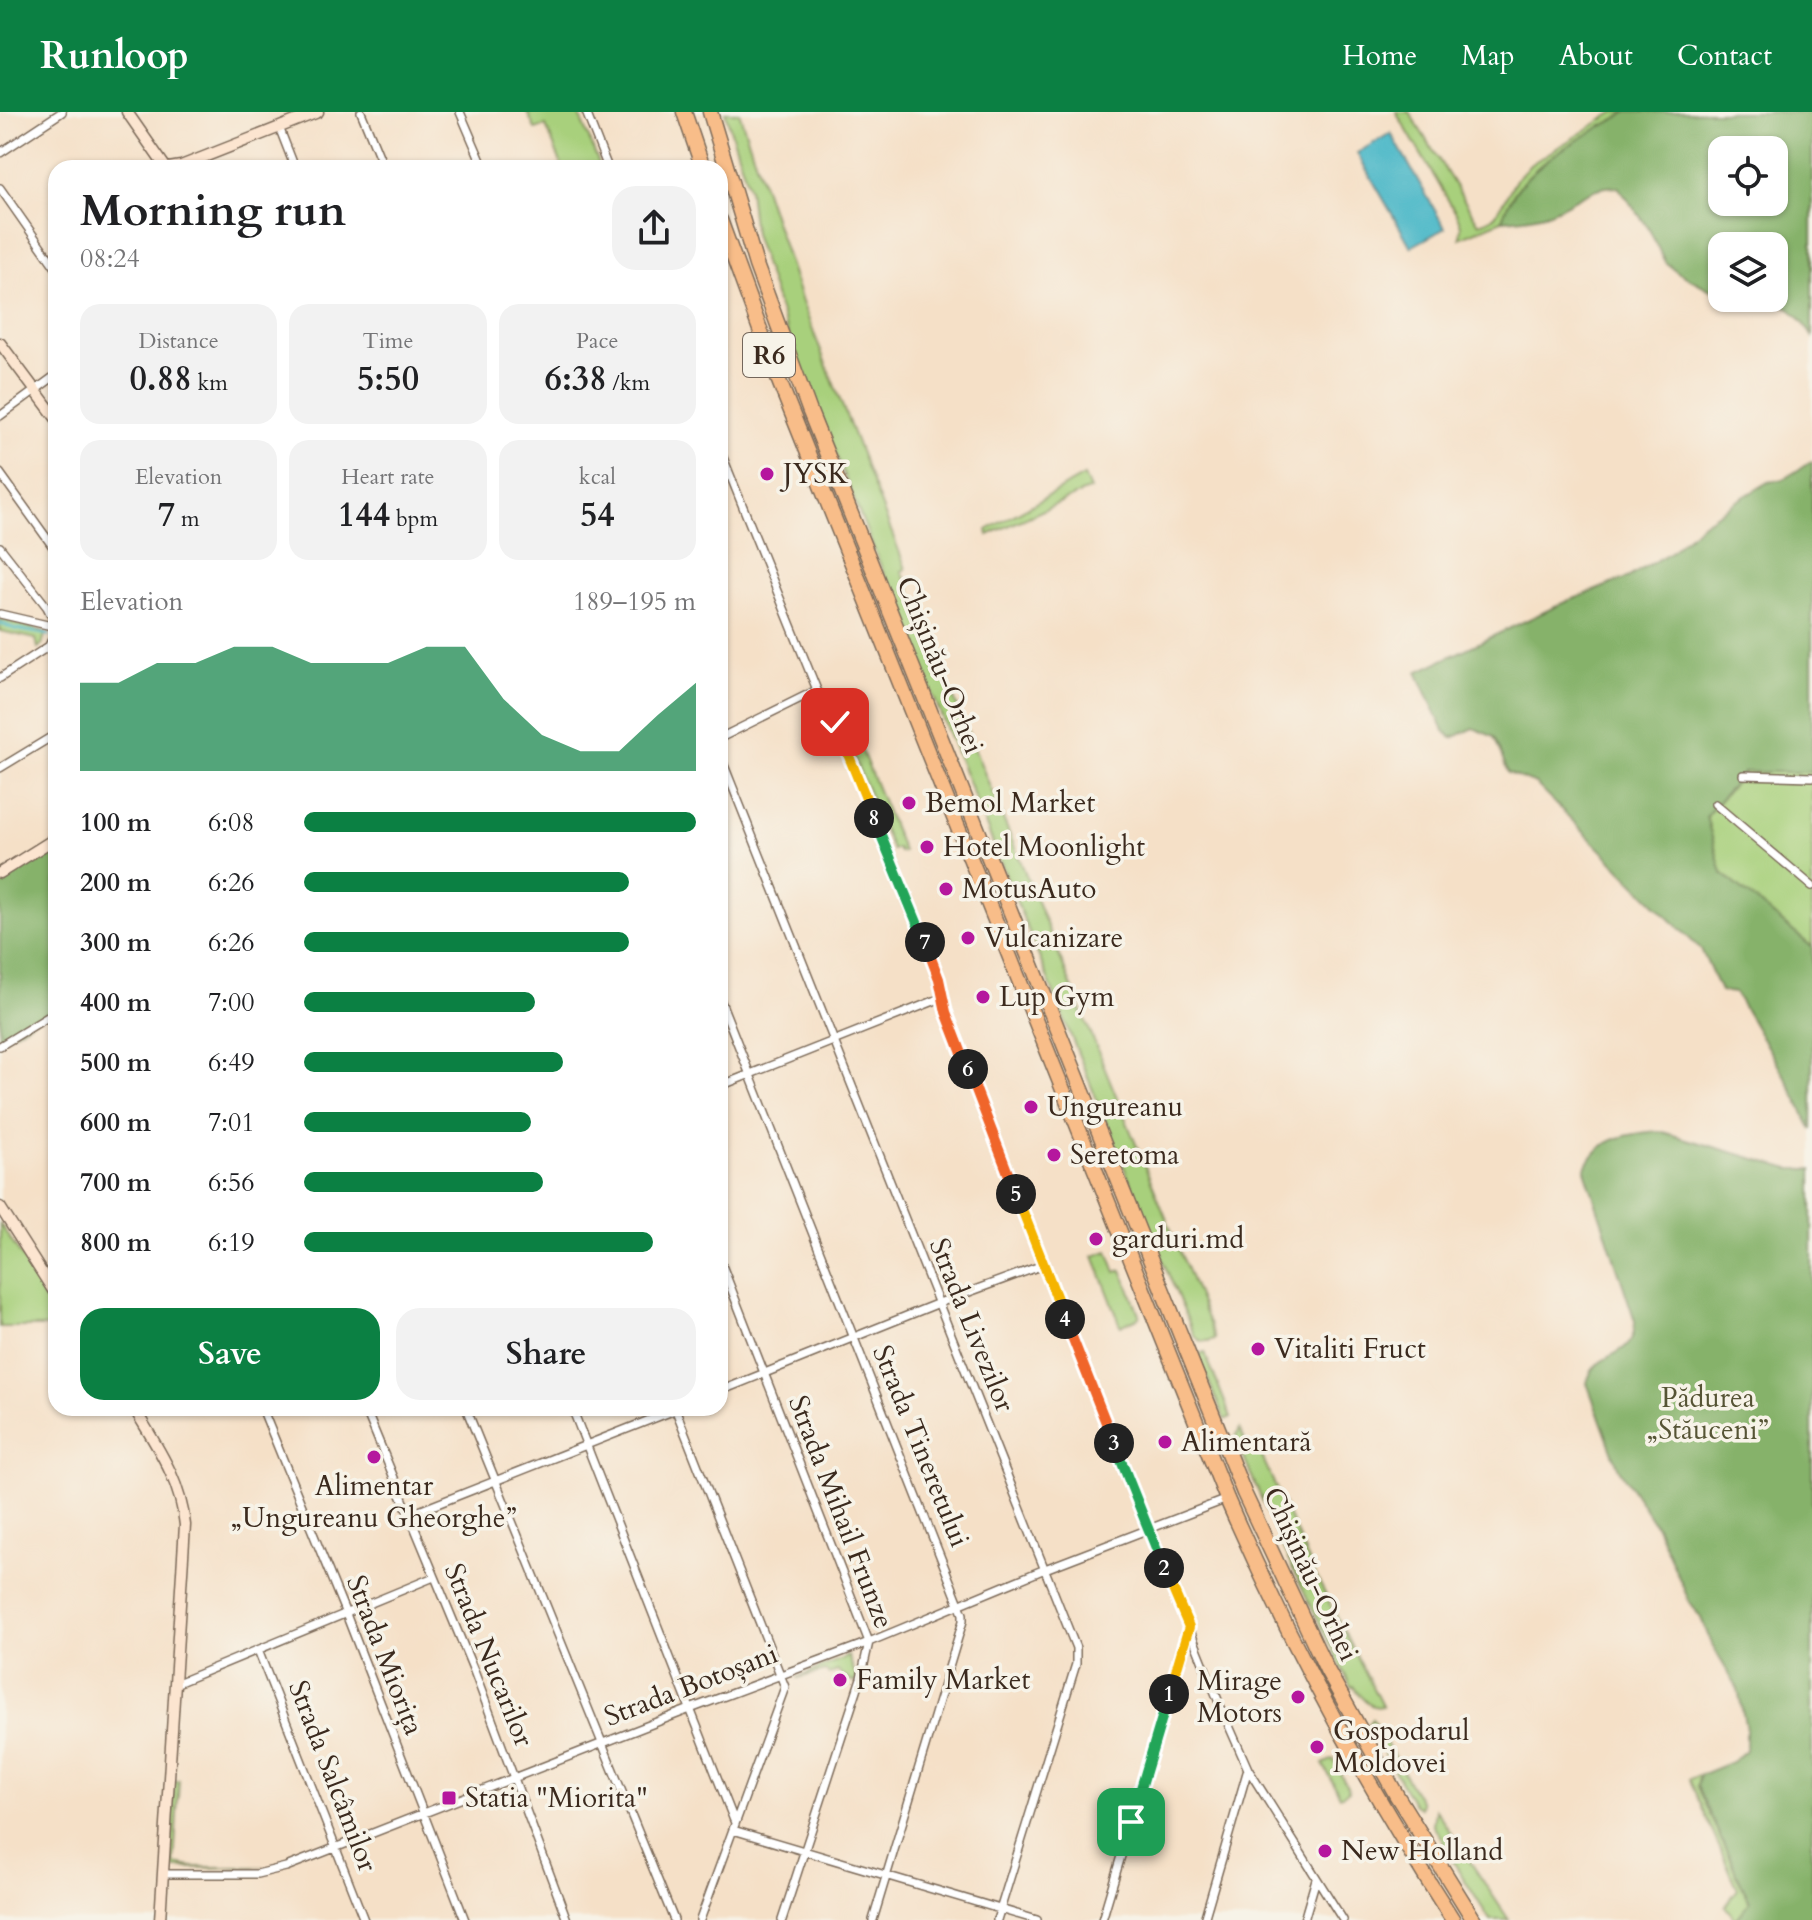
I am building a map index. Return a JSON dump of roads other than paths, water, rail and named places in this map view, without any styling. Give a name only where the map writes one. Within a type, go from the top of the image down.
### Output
[{"type":"highway","points":[[684,112],[700,160]]},
{"type":"highway","name":"Chișinău-Orhei","points":[[710,112],[724,160]]},
{"type":"highway","name":"Chișinău-Orhei","points":[[728,172],[756,265],[810,412],[1244,1493],[1333,1682],[1397,1796],[1474,1920]]},
{"type":"highway","name":"Chișinău-Orhei","points":[[728,242],[777,376],[1227,1499],[1261,1577],[1343,1738],[1453,1920]]},
{"type":"street","points":[[127,112],[161,160]]},
{"type":"street","points":[[196,160],[318,112]]},
{"type":"street","points":[[361,112],[381,160]]},
{"type":"street","points":[[460,112],[481,160]]},
{"type":"street","points":[[586,112],[605,160]]},
{"type":"street","points":[[0,153],[58,113]]},
{"type":"street","points":[[279,127],[292,160]]},
{"type":"street","points":[[0,188],[48,257]]},
{"type":"street","points":[[0,343],[48,407]]},
{"type":"street","points":[[0,416],[48,381]]},
{"type":"street","points":[[728,470],[817,690],[835,722],[932,959],[946,1012],[1043,1265],[1248,1769],[1343,1920]]},
{"type":"street","points":[[0,473],[48,540]]},
{"type":"street","points":[[0,547],[48,609]]},
{"type":"street","points":[[0,614],[48,625]]},
{"type":"street","points":[[0,678],[48,647]]},
{"type":"street","points":[[728,734],[817,690]]},
{"type":"street","points":[[0,768],[48,739]]},
{"type":"street","name":"Strada Livezilor","points":[[728,775],[1076,1648],[1076,1664],[997,1920]]},
{"type":"street","points":[[1743,775],[1812,777]]},
{"type":"street","points":[[1715,804],[1812,886]]},
{"type":"street","points":[[0,873],[48,843]]},
{"type":"street","points":[[728,1083],[944,997]]},
{"type":"street","points":[[0,1046],[48,1017]]},
{"type":"street","name":"Strada Tineretului","points":[[728,1019],[961,1604],[963,1621],[873,1920]]},
{"type":"street","points":[[0,1207],[48,1282]]},
{"type":"street","points":[[728,1388],[1043,1265]]},
{"type":"street","name":"Strada Mihail Frunze","points":[[728,1281],[869,1642],[861,1678],[782,1920]]},
{"type":"street","points":[[139,1416],[163,1456],[182,1500],[185,1525],[160,1920]]},
{"type":"street","name":"Strada Miorița","points":[[265,1416],[465,1920]]},
{"type":"street","name":"Strada Nucarilor","points":[[368,1416],[474,1671],[567,1920]]},
{"type":"street","points":[[469,1416],[674,1920]]},
{"type":"street","points":[[575,1416],[734,1826],[804,1852],[1037,1920]]},
{"type":"street","points":[[409,1515],[660,1416]]},
{"type":"street","points":[[680,1416],[785,1687],[700,1920]]},
{"type":"street","name":"Strada Botoșani","points":[[164,1874],[269,1873],[869,1642],[1045,1569],[1227,1499]]},
{"type":"street","points":[[175,1684],[434,1577]]},
{"type":"street","points":[[1102,1920],[1189,1627]]},
{"type":"street","name":"Strada Salcâmilor","points":[[258,1650],[364,1920]]},
{"type":"street","points":[[1204,1920],[1248,1769]]},
{"type":"street","points":[[1304,1920],[1316,1879]]},
{"type":"water","points":[[1391,133],[1445,228],[1411,247],[1357,153]]},
{"type":"waterway","points":[[0,623],[48,635]]},
{"type":"place","name":"JYSK","points":[[767,474]]},
{"type":"place","name":"Bemol Market","points":[[909,803]]},
{"type":"place","name":"Hotel Moonlight","points":[[927,847]]},
{"type":"place","name":"MotusAuto","points":[[946,889]]},
{"type":"place","name":"Vulcanizare","points":[[968,938]]},
{"type":"place","name":"Lup Gym","points":[[983,997]]},
{"type":"place","name":"Ungureanu","points":[[1031,1107]]},
{"type":"place","name":"Seretoma","points":[[1054,1155]]},
{"type":"place","name":"garduri.md","points":[[1096,1239]]},
{"type":"place","name":"Vitaliti Fruct","points":[[1258,1349]]},
{"type":"place","name":"Alimentară","points":[[1165,1442]]},
{"type":"place","name":"Alimentar „Ungureanu Gheorghe”","points":[[374,1457]]},
{"type":"place","name":"Family Market","points":[[840,1680]]},
{"type":"place","name":"Mirage Motors","points":[[1298,1697]]},
{"type":"place","name":"Gospodarul Moldovei","points":[[1317,1747]]},
{"type":"place","name":"Statia \"Miorita\"","points":[[449,1798]]},
{"type":"place","name":"New Holland","points":[[1325,1851]]},
{"type":"park label","name":"Pădurea „Stăuceni”","points":[[1708,1414]]}]
